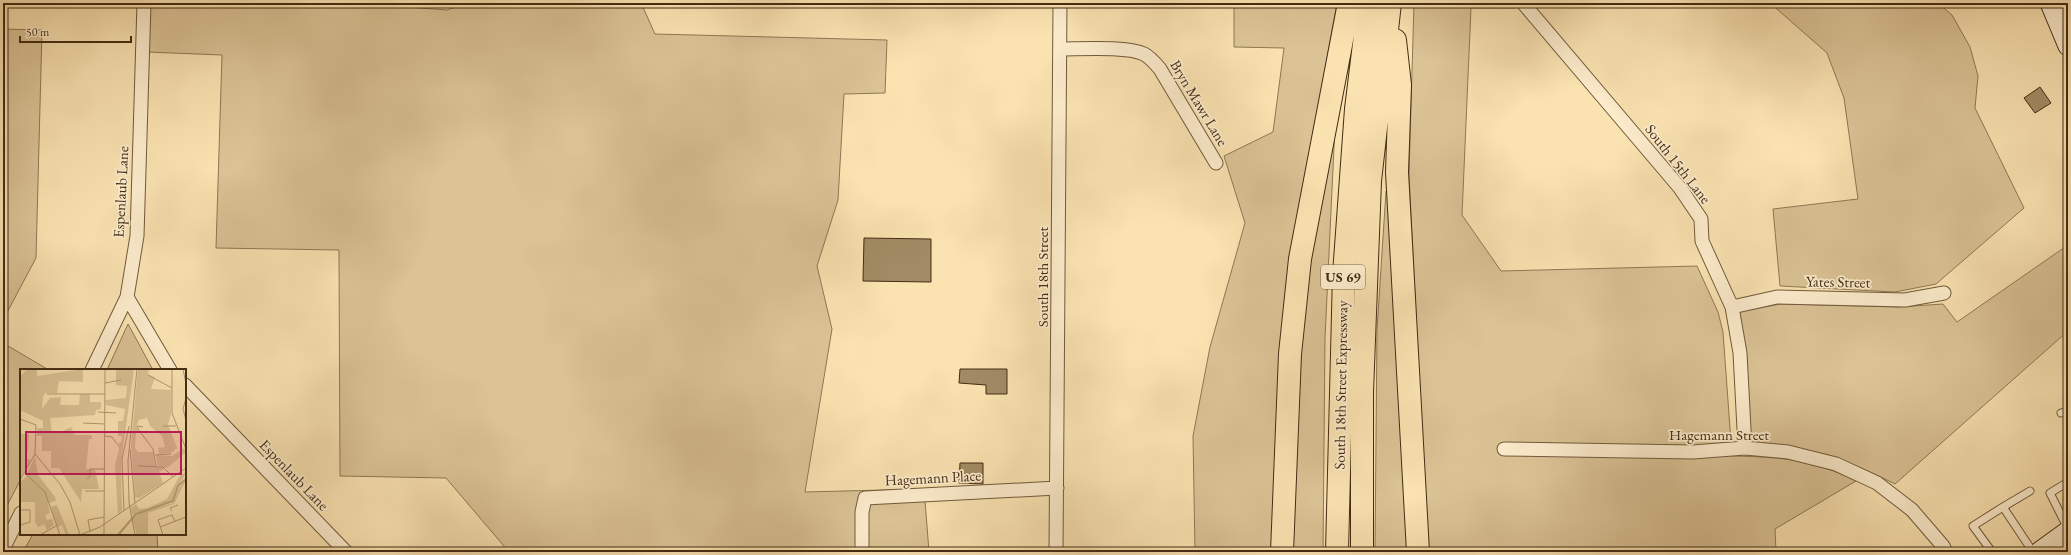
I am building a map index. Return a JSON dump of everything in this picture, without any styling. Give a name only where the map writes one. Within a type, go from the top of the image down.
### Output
[{"type":"highway","points":[[1282,552],[1290,354],[1300,259],[1349,3]]},
{"type":"highway","name":"South 18th Street Expressway","points":[[1337,552],[1344,274],[1356,109],[1369,3]]},
{"type":"highway","points":[[1391,3],[1400,84],[1397,172],[1418,552]]},
{"type":"highway","name":"South 18th Street Expressway","points":[[1362,552],[1362,392],[1370,181],[1391,3]]},
{"type":"main road","points":[[2058,13],[2068,46]]},
{"type":"main road","points":[[2038,552],[2068,530]]},
{"type":"street","name":"Espenlaub Lane","points":[[127,297],[137,236],[144,3]]},
{"type":"street","name":"South 18th Street","points":[[1056,552],[1060,3]]},
{"type":"street","name":"South 15th Lane","points":[[1523,3],[1680,188],[1701,219],[1702,241],[1732,307],[1740,352],[1746,448]]},
{"type":"street","name":"Bryn Mawr Lane","points":[[1060,49],[1127,50],[1142,54],[1153,60],[1160,68],[1216,163]]},
{"type":"street","name":"Yates Street","points":[[1732,307],[1777,297],[1905,300],[1944,293]]},
{"type":"street","points":[[92,369],[127,297]]},
{"type":"street","points":[[127,297],[169,369]]},
{"type":"street","name":"Espenlaub Lane","points":[[186,386],[346,552]]},
{"type":"street","name":"Hagemann Street","points":[[1504,449],[1693,452],[1746,448],[1788,452],[1836,464],[1877,483],[1912,510],[1943,546],[1946,552]]},
{"type":"street","name":"Hagemann Place","points":[[862,552],[862,512],[865,498],[1057,488]]},
{"type":"street","points":[[3,549],[20,515]]},
{"type":"lane","points":[[2068,482],[2050,493],[2068,530]]},
{"type":"lane","points":[[1992,552],[1974,526],[2030,491]]},
{"type":"lane","points":[[2003,507],[2033,552]]},
{"type":"shaded area","points":[[150,3],[353,3],[447,10],[466,3],[641,3],[655,34],[887,40],[885,93],[844,94],[838,200],[817,266],[832,329],[805,492],[922,489],[925,500],[929,552],[509,552],[446,478],[340,476],[339,250],[216,248],[222,55],[147,52]]},
{"type":"shaded area","points":[[1234,3],[1337,3],[1290,265],[1279,372],[1272,552],[1195,552],[1193,436],[1210,347],[1245,223],[1224,156],[1273,132],[1284,48],[1234,47]]},
{"type":"shaded area","points":[[1414,3],[1512,3],[1515,8],[1471,8],[1462,215],[1501,271],[1697,266],[1718,312],[1723,332],[1732,456],[1766,457],[1796,461],[1825,468],[1856,481],[1775,529],[1776,552],[1428,552],[1409,175]]},
{"type":"shaded area","points":[[1770,3],[1938,3],[1952,15],[1970,47],[1978,76],[1975,108],[2024,208],[1936,284],[1895,292],[1780,286],[1773,209],[1858,199],[1844,98],[1827,53]]},
{"type":"shaded area","points":[[3,29],[42,30],[36,258],[3,320]]},
{"type":"shaded area","points":[[1335,126],[1325,338],[1323,552],[1289,552],[1304,279]]},
{"type":"shaded area","points":[[1386,191],[1393,192],[1411,552],[1375,552],[1377,330]]},
{"type":"shaded area","points":[[2068,245],[2068,331],[1895,484],[1842,460],[1809,451],[1763,444],[1749,438],[1737,312],[1781,304],[1898,307],[1943,304],[1957,322]]},
{"type":"shaded area","points":[[128,324],[152,369],[107,369]]},
{"type":"shaded area","points":[[3,343],[47,369],[20,369],[20,481],[3,513]]},
{"type":"shaded area","points":[[32,535],[157,535],[158,552],[23,552]]},
{"type":"building","points":[[2040,87],[2051,103],[2035,113],[2024,98]]},
{"type":"building","points":[[864,238],[931,239],[931,282],[863,281]]},
{"type":"building","points":[[960,369],[1007,369],[1007,394],[986,394],[986,385],[959,383]]},
{"type":"building","points":[[960,463],[983,463],[983,484],[959,483]]}]
